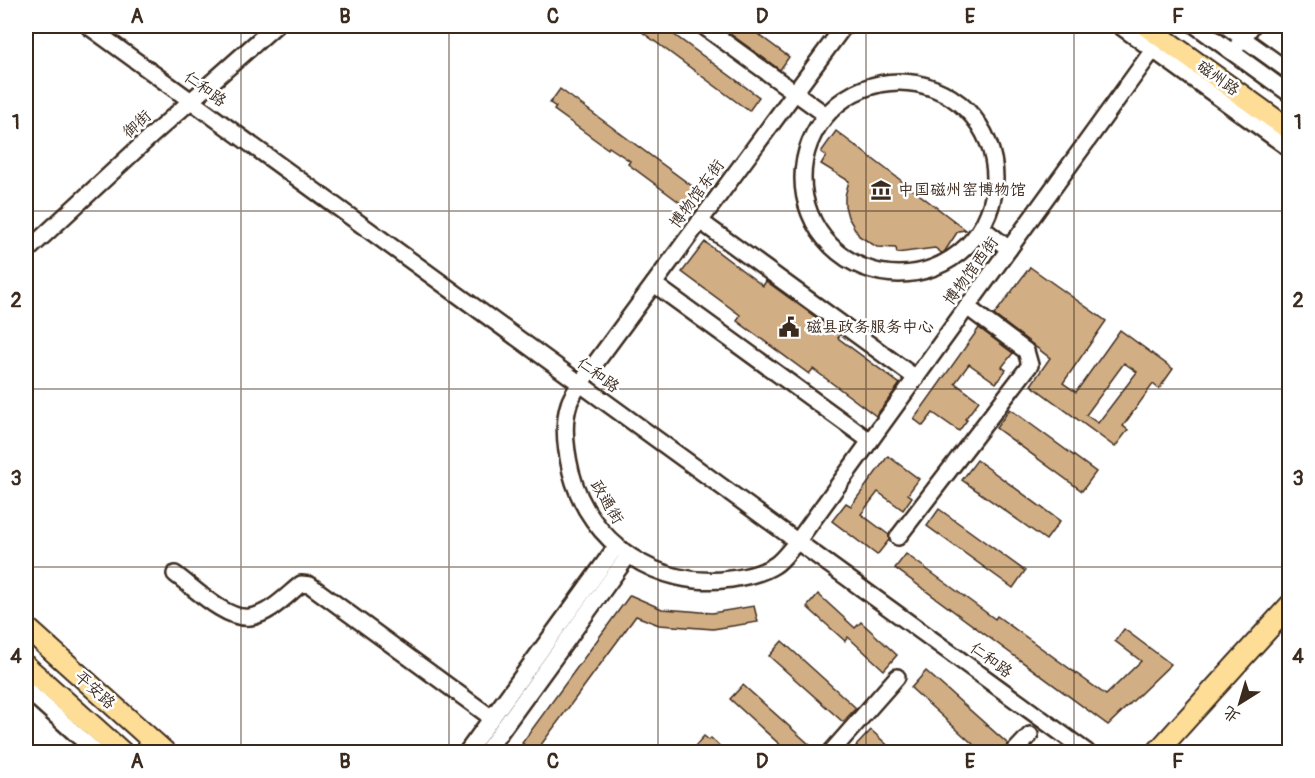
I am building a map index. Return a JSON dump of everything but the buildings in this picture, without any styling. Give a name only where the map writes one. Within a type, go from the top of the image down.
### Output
[{"type":"main road","name":"磁州路","points":[[1146,26],[1290,130]]},
{"type":"main road","points":[[1169,26],[1290,113]]},
{"type":"main road","points":[[1157,753],[1290,605]]},
{"type":"main road","name":"平安路","points":[[26,627],[165,753]]},
{"type":"main road","points":[[26,666],[122,753]]},
{"type":"street","name":"仁和路","points":[[88,26],[1087,753]]},
{"type":"street","name":"御街","points":[[26,252],[190,100],[275,26]]},
{"type":"street","points":[[703,26],[826,116]]},
{"type":"street","name":"博物馆东街","points":[[580,384],[844,26]]},
{"type":"street","points":[[1120,26],[1290,149]]},
{"type":"street","points":[[1196,26],[1290,94]]},
{"type":"street","points":[[1226,26],[1248,32],[1290,72]]},
{"type":"street","points":[[1233,52],[1248,32]]},
{"type":"street","name":"博物馆西街","points":[[797,542],[1153,50]]},
{"type":"street","points":[[904,82],[926,86],[946,94],[964,107],[978,124],[989,143],[994,164],[995,186],[991,208],[982,228],[967,246],[949,261],[916,273],[881,272],[858,265],[838,252],[816,226],[807,204],[803,181],[808,146],[826,116],[842,101],[861,90],[882,83],[904,82]]},
{"type":"street","points":[[700,221],[916,378]]},
{"type":"street","points":[[982,228],[1009,249]]},
{"type":"street","points":[[654,284],[870,441]]},
{"type":"street","points":[[898,537],[1030,365],[1026,351],[967,307]]},
{"type":"street","name":"政通街","points":[[580,384],[569,403],[565,423],[568,461],[584,506],[598,528],[622,551],[647,567],[667,574],[694,580],[719,581],[747,576],[776,565],[797,542]]},
{"type":"street","points":[[467,753],[622,551]]},
{"type":"street","points":[[486,753],[622,551]]},
{"type":"street","points":[[175,574],[232,616],[248,618],[277,604],[301,584],[310,585],[492,718]]},
{"type":"street","points":[[831,753],[897,677]]},
{"type":"street","points":[[26,689],[96,753]]},
{"type":"street","points":[[1014,753],[1030,735]]},
{"type":"place","name":"中国磁州窑博物馆","points":[[881,190]]},
{"type":"place","name":"磁县政务服务中心","points":[[789,327]]}]
